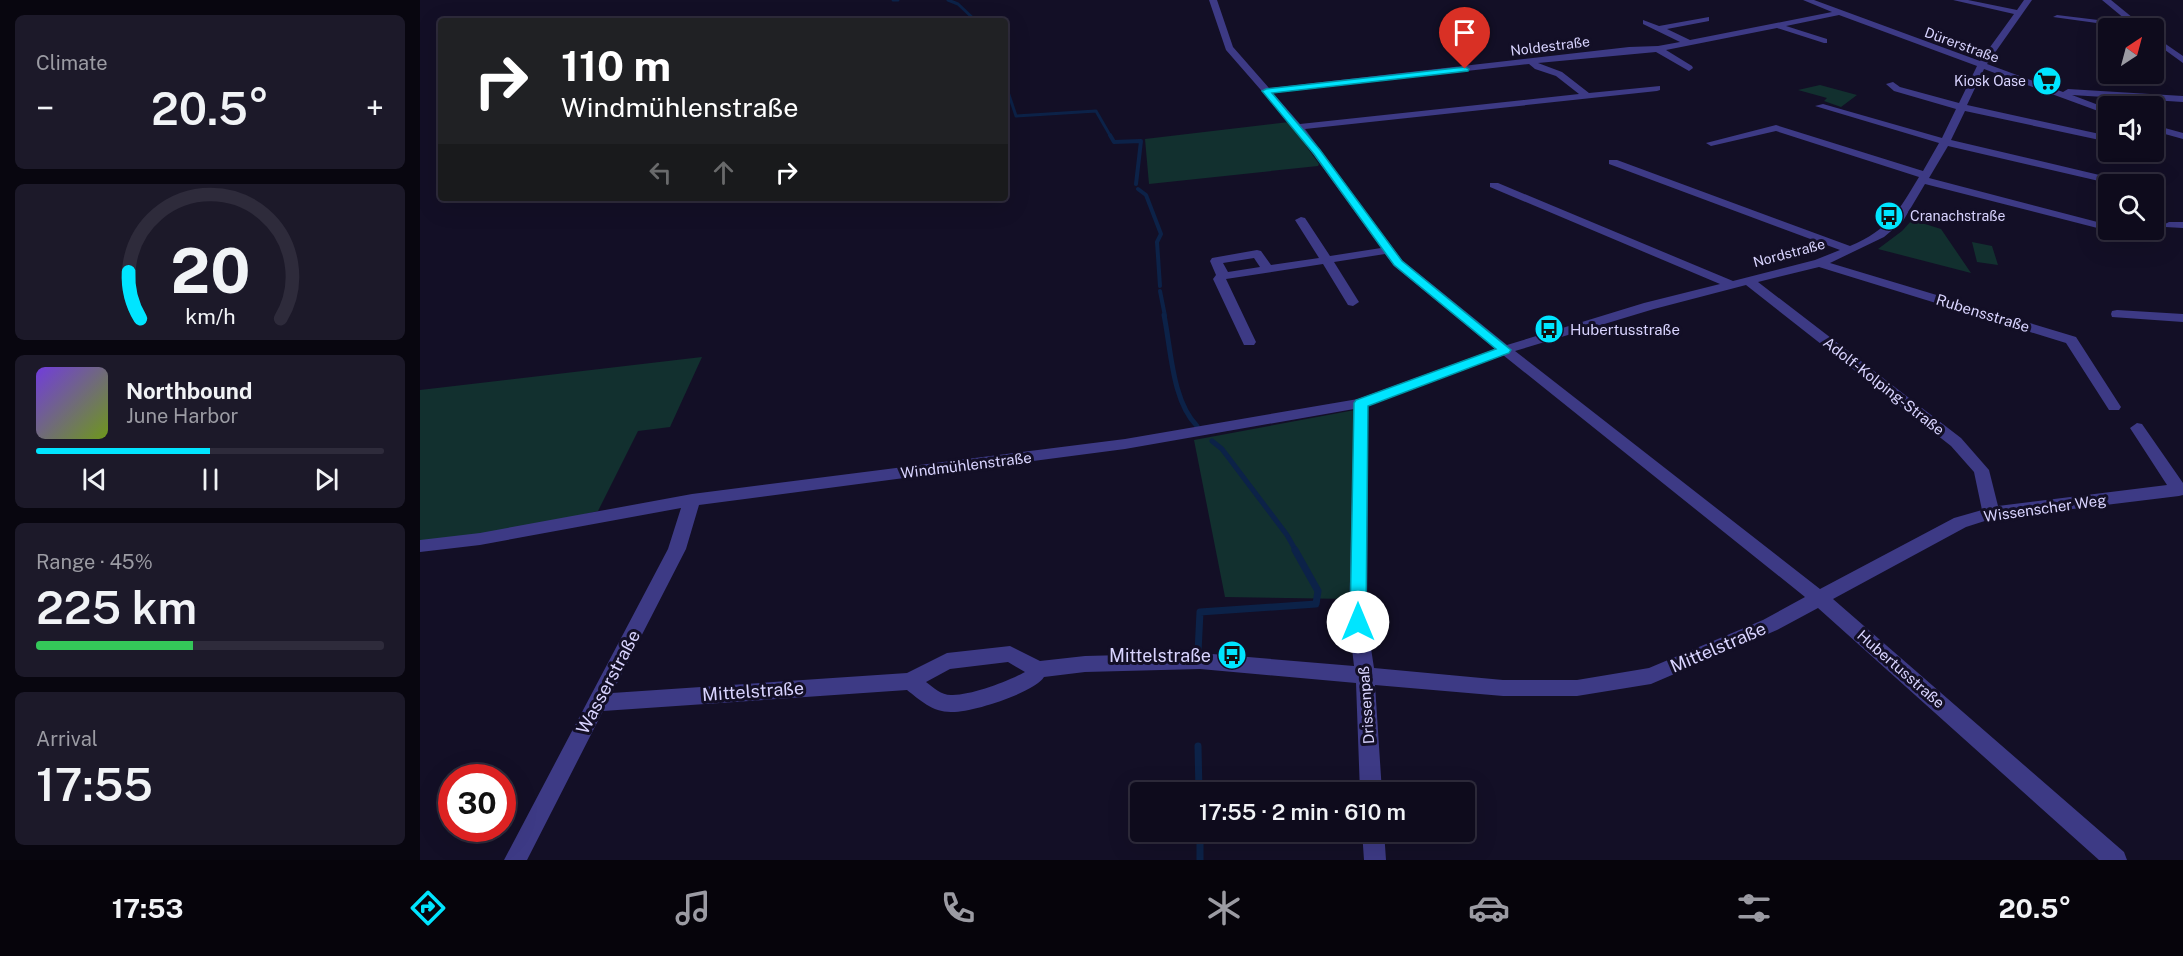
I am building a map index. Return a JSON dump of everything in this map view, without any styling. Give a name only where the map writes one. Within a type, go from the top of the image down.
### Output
[{"type":"street","name":"Hubertusstraße","points":[[1213,0],[1228,48],[1298,127],[1398,263],[1819,597],[2116,860]]},
{"type":"street","name":"Dürerstraße","points":[[1807,0],[2098,108]]},
{"type":"street","points":[[1957,0],[2018,13]]},
{"type":"street","name":"Nordstraße","points":[[1505,350],[1649,306],[1819,263],[1880,235],[1899,219],[1945,142],[1981,66],[2028,0]]},
{"type":"street","points":[[2106,0],[2128,18]]},
{"type":"street","name":"Noldestraße","points":[[1266,91],[1629,50],[1658,50],[1837,13]]},
{"type":"street","points":[[1696,14],[1716,24]]},
{"type":"street","points":[[2058,17],[2098,22]]},
{"type":"street","points":[[1659,28],[1706,19]]},
{"type":"street","points":[[1646,22],[1689,43]]},
{"type":"street","points":[[1777,25],[1824,41]]},
{"type":"street","points":[[1727,28],[1737,33]]},
{"type":"street","points":[[2164,46],[2183,60]]},
{"type":"street","points":[[1658,50],[1689,68]]},
{"type":"street","points":[[1532,62],[1538,67],[1558,74],[1588,97]]},
{"type":"street","points":[[1890,84],[1898,89],[1961,107],[2098,138]]},
{"type":"street","points":[[1298,127],[1657,88]]},
{"type":"street","points":[[2050,91],[2183,99]]},
{"type":"street","points":[[1820,106],[1945,142],[2098,178]]},
{"type":"street","points":[[1711,142],[1776,128],[1924,177],[2098,225]]},
{"type":"street","points":[[2164,131],[2183,136]]},
{"type":"street","points":[[1613,162],[1850,250]]},
{"type":"street","points":[[1494,185],[1730,284]]},
{"type":"street","points":[[1302,220],[1353,302]]},
{"type":"street","points":[[2169,225],[2183,225]]},
{"type":"street","points":[[1249,342],[1219,279],[1223,275],[1389,250]]},
{"type":"street","points":[[1223,275],[1216,261],[1254,253],[1259,255],[1268,270]]},
{"type":"street","name":"Rubensstraße","points":[[1819,263],[2071,340],[2114,407]]},
{"type":"street","name":"Adolf-Kolping-Straße","points":[[1748,280],[1956,442],[1981,470],[1991,513]]},
{"type":"street","points":[[2117,314],[2183,318]]},
{"type":"street","name":"Windmühlenstraße","points":[[420,546],[480,539],[692,500],[1125,444],[1361,403],[1505,350]]},
{"type":"street","name":"Drissenpaß","points":[[1361,403],[1358,622],[1365,674],[1370,782]]},
{"type":"street","points":[[2137,428],[2181,490]]},
{"type":"street","name":"Wissenscher Weg","points":[[1819,597],[1960,522],[1991,513],[2181,490]]},
{"type":"street","name":"Wasserstraße","points":[[515,860],[677,549],[692,500]]},
{"type":"street","name":"Mittelstraße","points":[[596,703],[910,681],[947,661],[1010,654],[1038,669],[1085,664],[1200,662],[1365,674],[1503,688],[1577,688],[1651,676],[1770,625],[1819,597]]},
{"type":"street","points":[[910,681],[934,700],[952,704],[1013,688],[1033,677],[1038,669]]},
{"type":"street","points":[[1374,842],[1375,860]]},
{"type":"green space","points":[[1820,85],[1857,95],[1841,107],[1824,101],[1827,98],[1798,90]]},
{"type":"green space","points":[[1289,122],[1319,164],[1318,166],[1149,184],[1145,139]]},
{"type":"green space","points":[[1912,220],[1941,229],[1971,273],[1878,249],[1902,231]]},
{"type":"green space","points":[[1972,242],[1992,246],[1998,265],[1977,262]]},
{"type":"green space","points":[[702,357],[670,427],[638,431],[598,511],[480,539],[420,546],[420,390]]},
{"type":"green space","points":[[1355,410],[1350,599],[1225,597],[1194,440]]},
{"type":"waterway","points":[[893,0],[898,0]]},
{"type":"waterway","points":[[948,0],[958,4],[973,18]]},
{"type":"waterway","points":[[1008,92],[1016,116],[1096,111],[1111,137]]},
{"type":"waterway","points":[[1110,135],[1114,142],[1141,141],[1136,184]]},
{"type":"waterway","points":[[1138,189],[1146,195],[1161,234],[1157,242],[1160,286]]},
{"type":"waterway","points":[[1160,291],[1165,316]]},
{"type":"waterway","points":[[1164,315],[1177,389],[1182,403],[1197,426]]},
{"type":"waterway","points":[[1212,441],[1222,449],[1287,535],[1296,551]]},
{"type":"waterway","points":[[1198,652],[1200,612],[1316,604],[1318,591],[1295,550]]},
{"type":"waterway","points":[[1198,746],[1199,782]]},
{"type":"waterway","points":[[1200,842],[1200,860]]},
{"type":"place","name":"Kiosk Oase","points":[[2047,81]]},
{"type":"place","name":"Cranachstraße","points":[[1889,216]]},
{"type":"place","name":"Hubertusstraße","points":[[1549,329]]},
{"type":"place","name":"Mittelstraße","points":[[1232,655]]},
{"type":"route","points":[[1358,622],[1361,403],[1505,350],[1398,263],[1317,152],[1266,91],[1465,69]]}]
